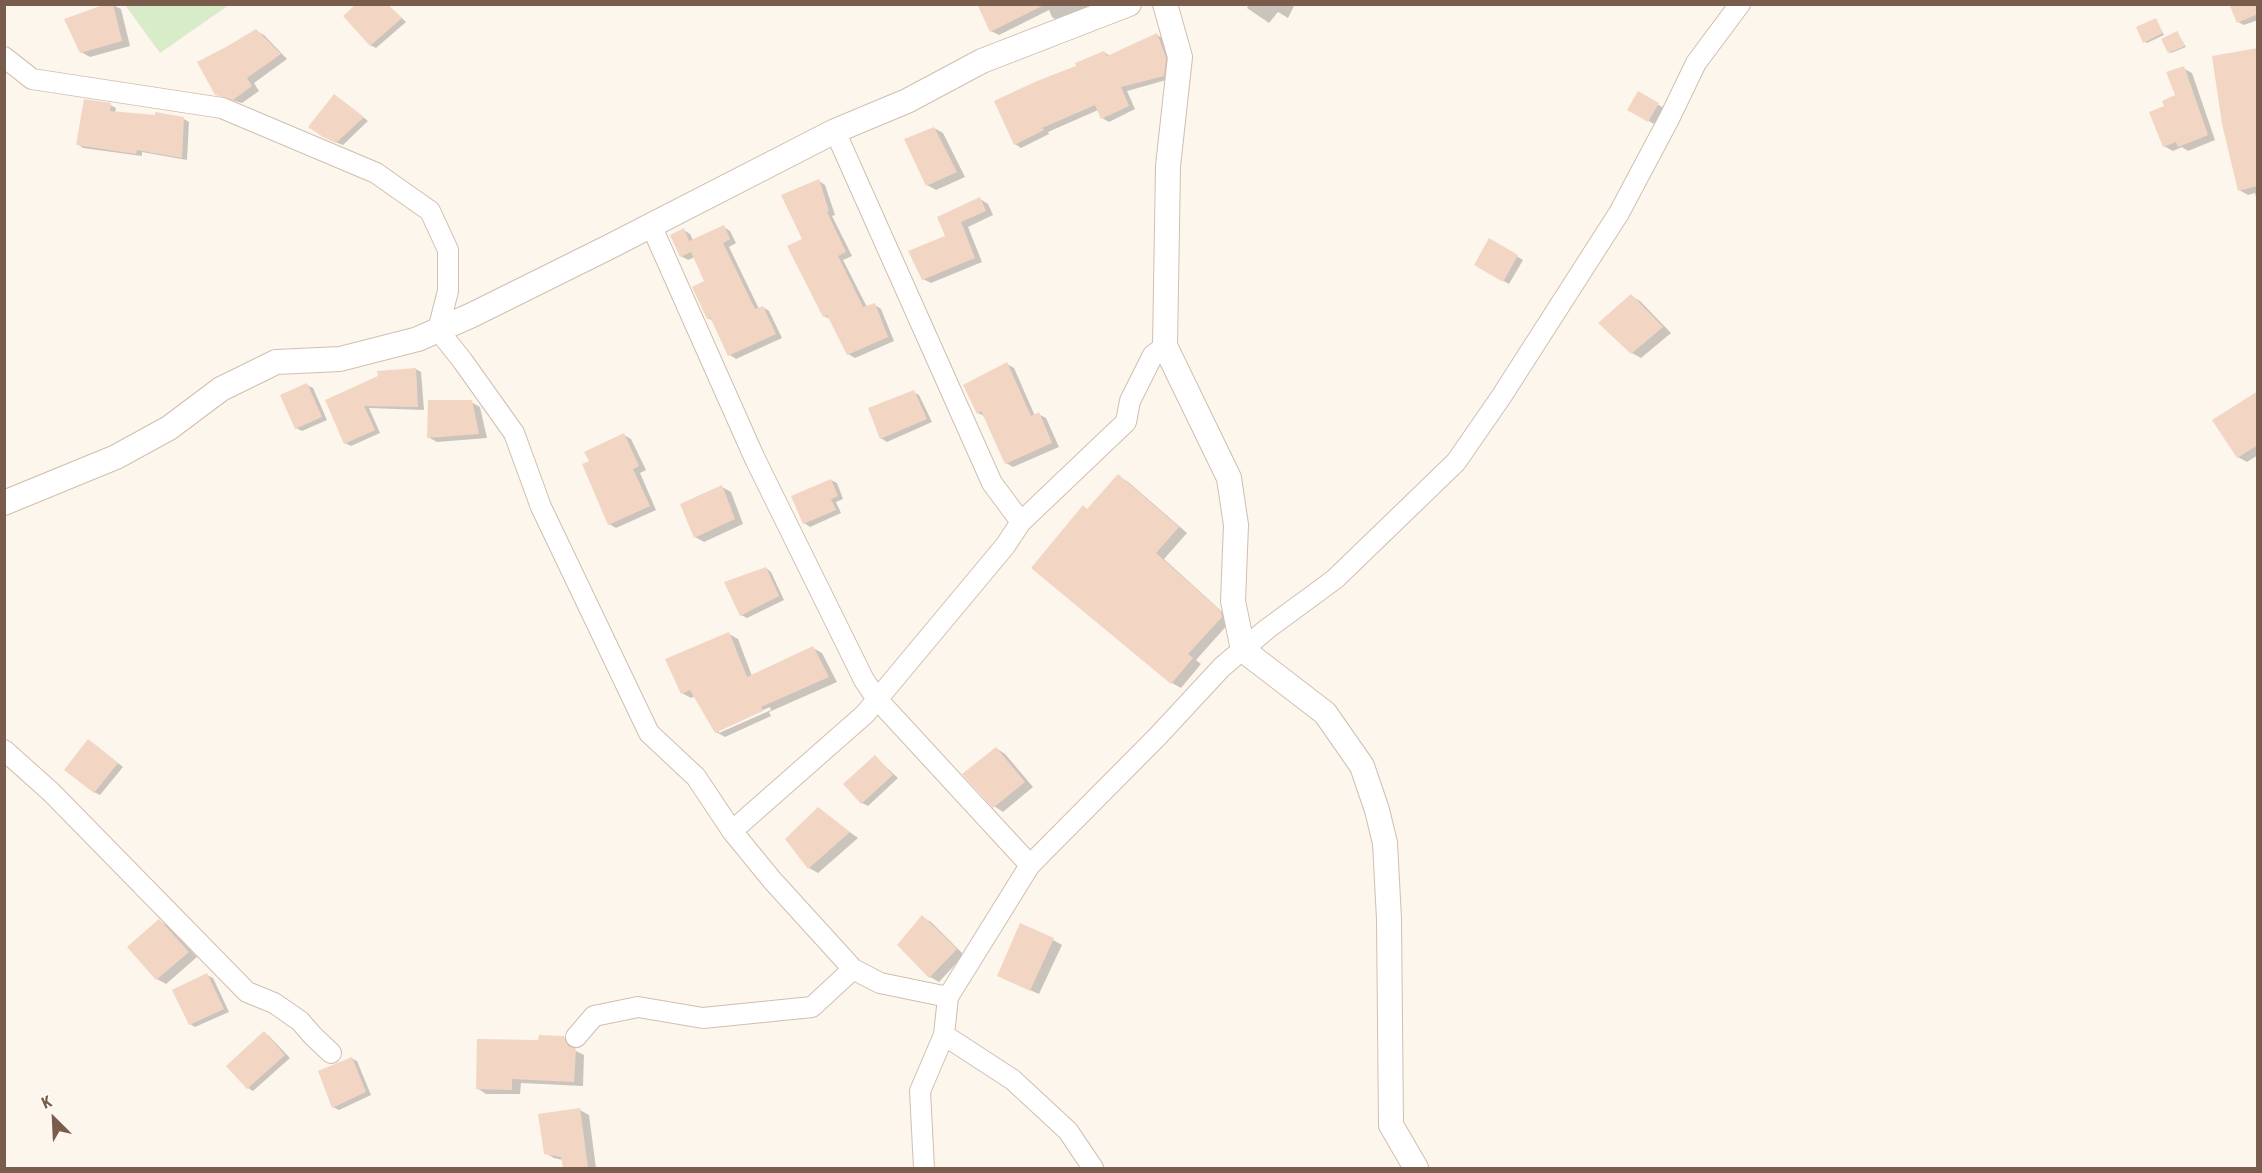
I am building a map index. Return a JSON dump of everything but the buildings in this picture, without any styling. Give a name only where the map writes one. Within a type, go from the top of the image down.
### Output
[{"type":"street","points":[[4,503],[116,457],[169,428],[221,389],[276,362],[340,358],[418,339],[651,225],[835,131],[907,101],[982,61],[1129,4]]},
{"type":"street","points":[[1165,4],[1180,57],[1168,166],[1165,346],[1229,478],[1236,525],[1233,601],[1243,650],[1325,713],[1362,766],[1377,810],[1385,843],[1389,920],[1391,1125],[1416,1168]]},
{"type":"street","points":[[924,1168],[920,1091],[945,1035],[948,997],[1030,865],[1158,736],[1222,667],[1335,579],[1456,462],[1508,387],[1619,213],[1696,63],[1740,4]]},
{"type":"street","points":[[4,57],[32,79],[222,108],[376,173],[430,211],[448,250],[448,291],[438,330]]},
{"type":"street","points":[[835,131],[992,483],[1021,522]]},
{"type":"street","points":[[651,225],[755,459],[864,680],[877,699],[1030,865]]},
{"type":"street","points":[[438,330],[514,433],[541,507],[649,733],[696,777],[732,831],[772,880],[853,969],[880,983],[948,997]]},
{"type":"street","points":[[732,831],[865,714],[1005,546],[1021,522],[1125,422],[1130,401],[1153,355],[1165,346]]},
{"type":"street","points":[[4,750],[51,792],[247,992],[274,1003],[300,1021],[331,1053]]},
{"type":"street","points":[[576,1037],[594,1016],[638,1007],[703,1018],[812,1007],[853,969]]},
{"type":"street","points":[[945,1035],[1013,1080],[1068,1131],[1093,1168]]},
{"type":"green space","points":[[125,5],[229,5],[160,53]]}]
